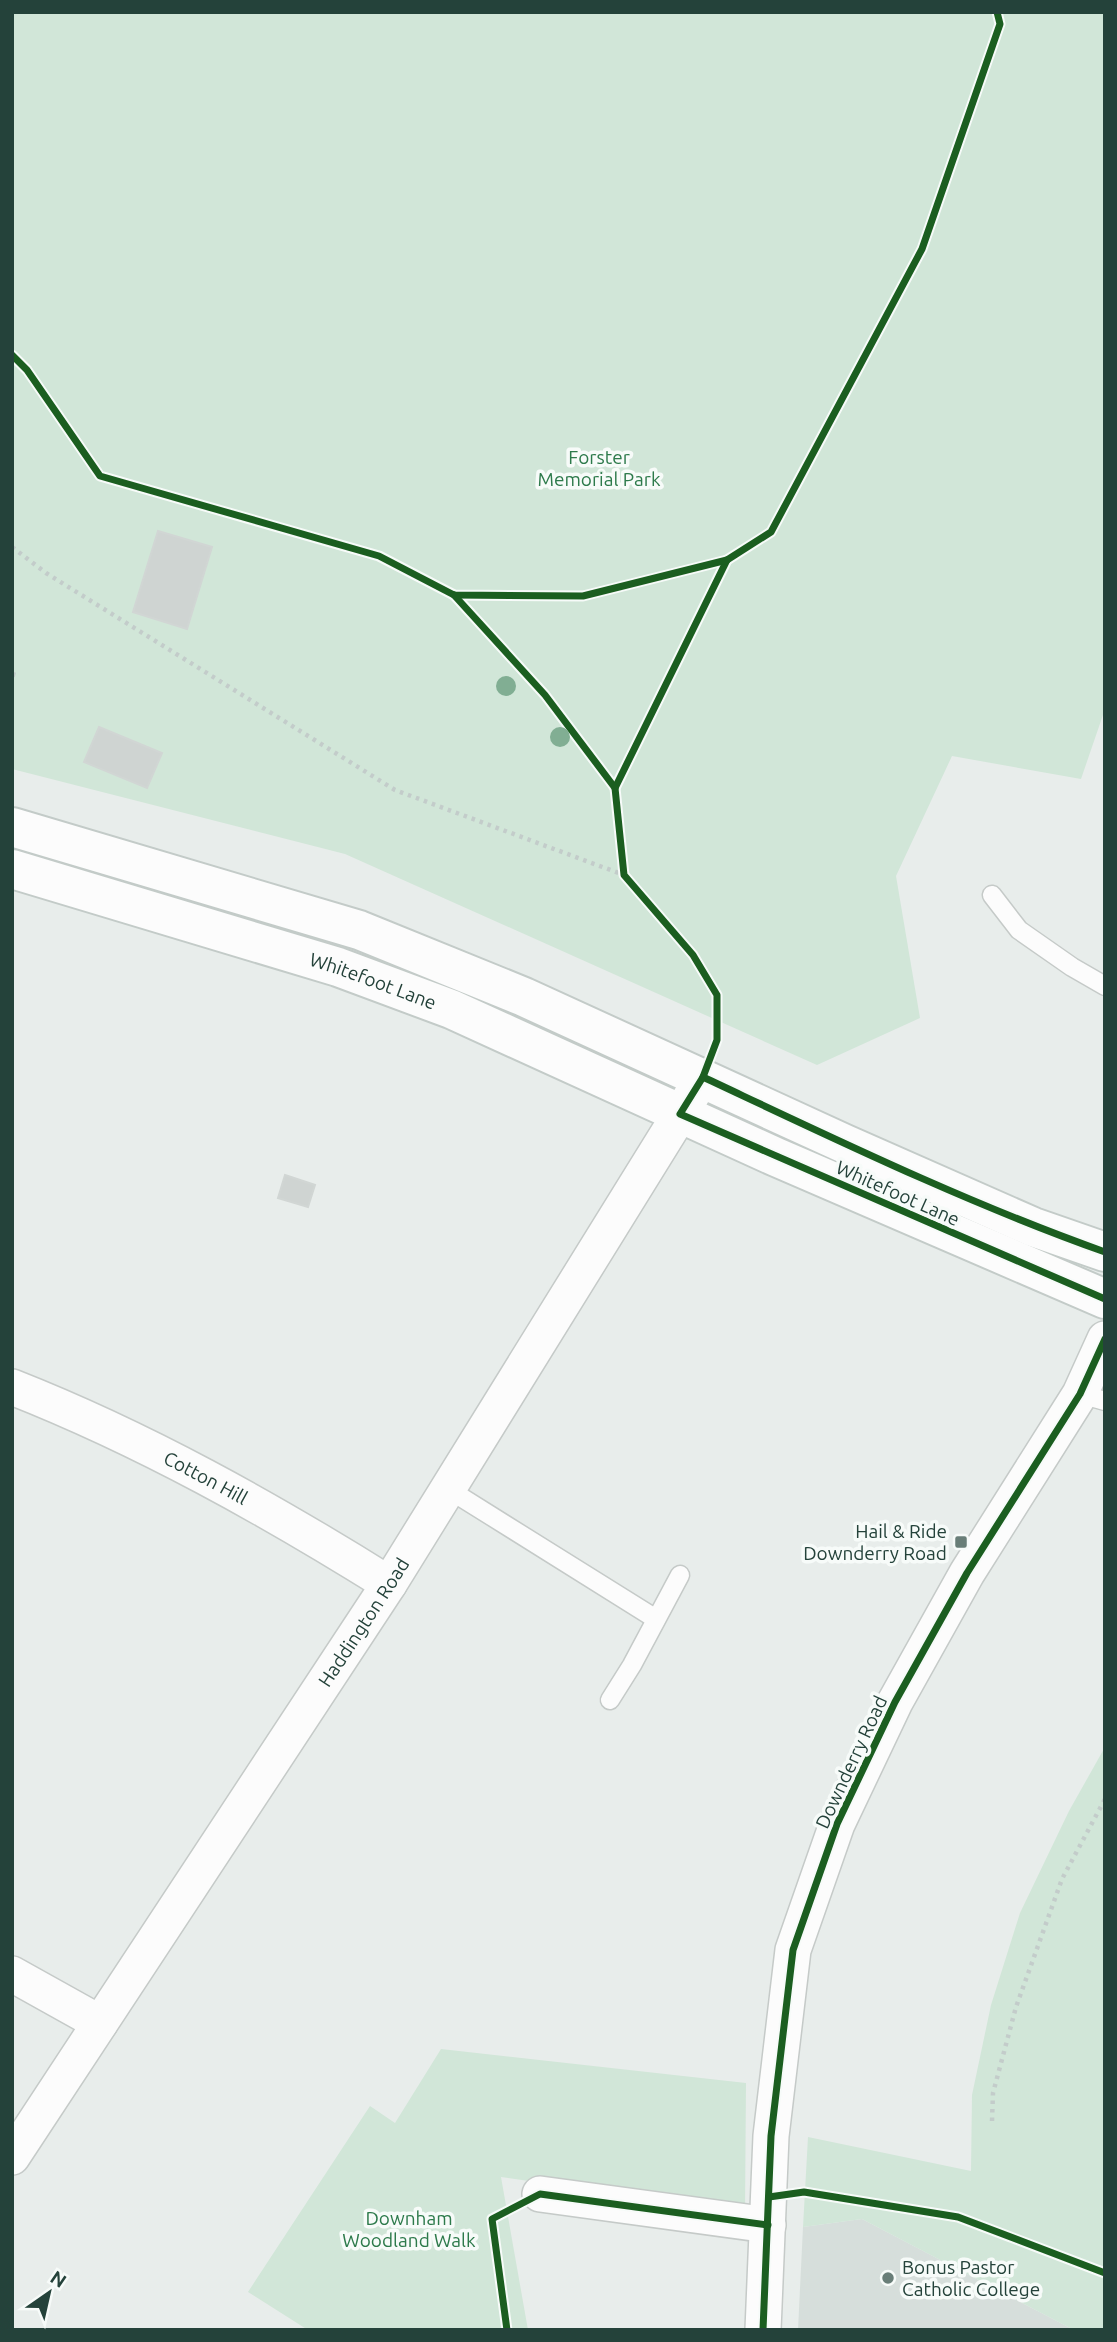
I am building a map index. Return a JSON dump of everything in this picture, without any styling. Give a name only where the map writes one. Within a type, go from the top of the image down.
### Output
[{"type":"street","name":"Whitefoot Lane","points":[[12,827],[359,930],[524,997],[1033,1227],[1105,1252]]},
{"type":"street","name":"Whitefoot Lane","points":[[12,869],[351,972],[452,1009],[680,1114],[1105,1299]]},
{"type":"street","name":"Haddington Road","points":[[12,2157],[389,1584],[703,1077]]},
{"type":"street","name":"Downderry Road","points":[[763,2330],[771,2136],[793,1950],[837,1824],[895,1702],[967,1573],[1092,1398],[1105,1339]]},
{"type":"street","name":"Cotton Hill","points":[[12,1387],[146,1447],[265,1510],[389,1584]]},
{"type":"street","points":[[12,1974],[100,2023]]},
{"type":"street","points":[[540,2194],[768,2225]]},
{"type":"lane","points":[[992,895],[1018,930],[1105,986]]},
{"type":"lane","points":[[448,1489],[656,1619]]},
{"type":"lane","points":[[610,1700],[680,1575]]},
{"type":"path","points":[[12,547],[80,595],[395,790],[624,875],[633,885]]},
{"type":"path","points":[[12,674],[19,676]]},
{"type":"path","points":[[623,863],[624,875]]},
{"type":"path","points":[[992,2121],[993,2092],[1016,2007],[1062,1880],[1105,1800]]},
{"type":"shaded area","name":"Bonus Pastor Catholic College","points":[[862,2219],[1074,2330],[798,2330],[803,2227]]},
{"type":"green space","name":"Forster Memorial Park","points":[[12,12],[1105,12],[1105,709],[1081,779],[952,756],[896,876],[920,1018],[817,1065],[345,854],[12,769]]},
{"type":"green space","points":[[1105,1747],[1105,2330],[1074,2330],[862,2219],[803,2227],[808,2137],[971,2171],[972,2095],[991,2005],[1020,1913],[1069,1811]]},
{"type":"green space","name":"Downham Woodland Walk","points":[[441,2049],[746,2083],[745,2212],[501,2177],[528,2330],[308,2330],[248,2292],[370,2106],[395,2123]]},
{"type":"building","points":[[158,531],[212,547],[187,629],[133,612]]},
{"type":"building","points":[[99,727],[162,753],[147,788],[84,762]]},
{"type":"building","points":[[285,1175],[315,1185],[308,1207],[278,1198]]},
{"type":"cycle path","points":[[997,12],[1000,24],[922,249],[771,532],[727,560],[615,788],[624,875],[693,955],[717,995],[717,1040],[703,1077],[680,1114],[1105,1299]]},
{"type":"cycle path","points":[[12,355],[27,370],[100,476],[379,556],[454,595],[583,596],[727,560]]},
{"type":"cycle path","points":[[454,595],[545,695],[615,788]]},
{"type":"cycle path","points":[[703,1077],[952,1191],[1105,1252]]},
{"type":"cycle path","points":[[763,2330],[771,2136],[793,1950],[837,1824],[895,1702],[967,1573],[1080,1394],[1105,1339]]},
{"type":"cycle path","points":[[769,2197],[804,2192],[958,2217],[1105,2273]]},
{"type":"cycle path","points":[[507,2330],[492,2219],[540,2194],[768,2225]]},
{"type":"place","name":"Hail & Ride Downderry Road","points":[[961,1542]]},
{"type":"place","name":"Bonus Pastor Catholic College","points":[[888,2278]]}]
